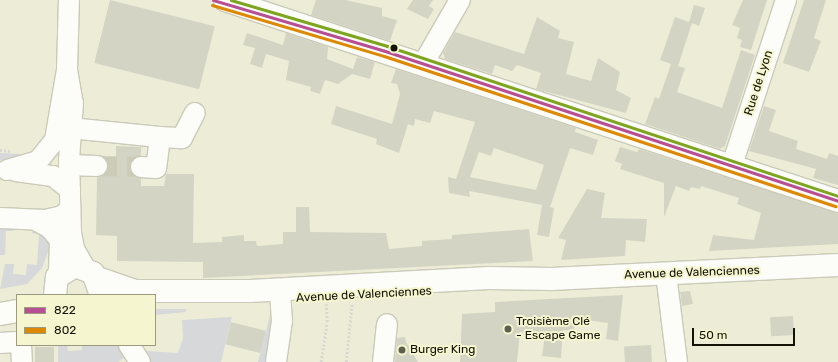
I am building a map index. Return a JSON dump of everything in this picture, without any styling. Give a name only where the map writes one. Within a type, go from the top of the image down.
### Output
[{"type":"main road","points":[[213,0],[259,6],[423,64],[838,201]]},
{"type":"main road","name":"Avenue de Valenciennes","points":[[156,305],[181,305],[281,295],[489,278],[546,279],[838,265]]},
{"type":"main road","points":[[51,287],[71,267],[94,280]]},
{"type":"main road","name":"Avenue de Valenciennes","points":[[94,280],[130,290],[201,291],[281,295]]},
{"type":"main road","points":[[0,300],[16,299]]},
{"type":"main road","points":[[0,314],[16,311]]},
{"type":"street","points":[[423,64],[460,0]]},
{"type":"street","name":"Rue de Lyon","points":[[732,165],[786,0]]},
{"type":"street","points":[[70,1],[65,127],[74,249],[94,280]]},
{"type":"street","points":[[65,127],[182,138],[194,113]]},
{"type":"street","points":[[4,170],[42,158],[65,127]]},
{"type":"street","points":[[141,168],[156,168],[160,137]]},
{"type":"street","points":[[69,165],[97,166]]},
{"type":"street","points":[[4,170],[53,176],[70,200]]},
{"type":"street","points":[[0,218],[37,221],[58,218],[70,200]]},
{"type":"street","points":[[37,221],[54,231],[60,240],[51,287]]},
{"type":"street","points":[[666,274],[677,362]]},
{"type":"street","points":[[276,362],[281,295]]},
{"type":"street","points":[[384,362],[387,324]]},
{"type":"street","points":[[0,343],[16,342]]},
{"type":"street","points":[[21,346],[22,362]]},
{"type":"street","points":[[130,346],[140,362]]},
{"type":"path","points":[[346,362],[352,302]]},
{"type":"path","points":[[321,362],[327,322],[326,304]]},
{"type":"shaded area","points":[[0,153],[21,154],[21,162],[0,160]]},
{"type":"shaded area","points":[[0,226],[10,226],[14,231],[6,231],[5,255],[0,255]]},
{"type":"shaded area","points":[[37,228],[56,244],[49,249],[42,268],[27,284],[0,289],[5,264],[14,264],[13,274],[26,275],[27,264],[37,265],[39,234],[31,233]]},
{"type":"shaded area","points":[[156,309],[186,309],[186,312],[156,315]]},
{"type":"shaded area","points":[[270,315],[270,362],[258,362]]},
{"type":"shaded area","points":[[232,317],[221,362],[145,362],[142,353],[147,351],[178,353],[183,338],[182,320]]},
{"type":"shaded area","points":[[58,346],[67,346],[68,351],[82,350],[82,346],[120,346],[130,354],[118,362],[58,362]]},
{"type":"building","points":[[110,0],[215,26],[199,89],[94,63]]},
{"type":"building","points":[[316,0],[345,0],[382,8],[382,16],[397,20],[390,41],[311,15]]},
{"type":"building","points":[[413,0],[433,0],[429,6],[434,9],[428,19],[407,9]]},
{"type":"building","points":[[743,0],[767,0],[751,50],[740,47],[742,40],[737,38],[740,28],[732,25]]},
{"type":"building","points":[[804,0],[826,0],[814,38],[821,41],[809,72],[783,63]]},
{"type":"building","points":[[694,5],[705,8],[699,26],[692,23],[678,66],[685,68],[677,92],[722,108],[741,50],[755,55],[725,146],[720,149],[645,124],[655,97],[659,99],[671,64],[660,60],[675,17],[689,22]]},
{"type":"building","points":[[537,17],[560,31],[558,38],[574,42],[566,74],[591,81],[598,58],[620,72],[616,90],[631,98],[626,113],[536,89],[541,73],[517,65],[512,71],[495,65],[492,74],[445,59],[443,53],[455,32],[524,54]]},
{"type":"building","points":[[247,33],[283,45],[286,33],[328,47],[327,59],[353,69],[357,57],[375,62],[370,79],[352,74],[338,84],[325,80],[320,94],[310,91],[311,87],[286,80],[289,61],[266,54],[262,68],[250,64],[255,48],[243,45]]},
{"type":"building","points":[[396,69],[576,128],[575,132],[598,140],[593,155],[570,148],[550,207],[554,208],[549,237],[537,235],[542,205],[469,191],[470,197],[449,193],[448,177],[456,179],[475,122],[434,111],[430,123],[415,119],[414,126],[408,124],[399,153],[376,144],[377,139],[331,124],[336,106],[392,124],[400,94],[397,84],[391,83]],"holes":[[[494,148],[544,165],[536,190],[470,177],[479,152],[491,156]]]},
{"type":"building","points":[[764,106],[776,110],[769,131],[798,141],[796,149],[827,159],[829,153],[838,156],[838,185],[813,178],[816,169],[749,151]]},
{"type":"building","points":[[116,146],[141,147],[141,156],[132,160],[130,167],[134,176],[141,178],[141,186],[164,186],[166,174],[194,174],[193,243],[222,242],[222,237],[244,235],[244,241],[256,241],[257,246],[283,244],[283,232],[296,232],[296,207],[309,207],[310,232],[386,233],[389,249],[422,246],[422,241],[452,239],[452,235],[529,229],[533,261],[203,278],[203,262],[117,261],[117,236],[96,235],[97,177],[107,172],[106,159],[116,159]]},
{"type":"building","points":[[620,147],[637,152],[639,149],[838,213],[838,244],[709,251],[713,235],[754,240],[761,213],[737,204],[739,198],[701,186],[700,189],[691,187],[689,191],[676,186],[664,217],[664,183],[620,169],[622,164],[615,161]]},
{"type":"building","points":[[587,189],[605,193],[601,218],[647,219],[645,242],[626,240],[625,256],[561,260],[566,240],[558,238]]},
{"type":"building","points":[[690,291],[693,304],[682,306],[680,292]]},
{"type":"building","points":[[623,295],[618,341],[606,339],[608,323],[585,320],[575,322],[574,331],[563,330],[561,358],[542,356],[545,335],[520,332],[517,362],[460,362],[462,314],[495,312],[495,302]]},
{"type":"building","points":[[793,316],[794,335],[771,336],[770,317]]},
{"type":"building","points":[[231,322],[266,331],[260,353],[225,344]]},
{"type":"building","name":"Burger King","points":[[405,337],[406,342],[418,362],[395,362],[397,338]]},
{"type":"building","points":[[651,345],[652,362],[625,362],[624,346]]},
{"type":"building","points":[[35,347],[54,347],[54,362],[35,362]]},
{"type":"tunnel","points":[[97,166],[141,167]]},
{"type":"transit line","name":"822","points":[[213,0],[385,51],[838,201]]},
{"type":"transit line","points":[[231,0],[387,46],[838,196]]},
{"type":"transit line","name":"802","points":[[212,5],[384,56],[836,206]]},
{"type":"place","name":"Troisième Clé - Escape Game","points":[[508,329]]},
{"type":"place","name":"Burger King","points":[[402,350]]}]
